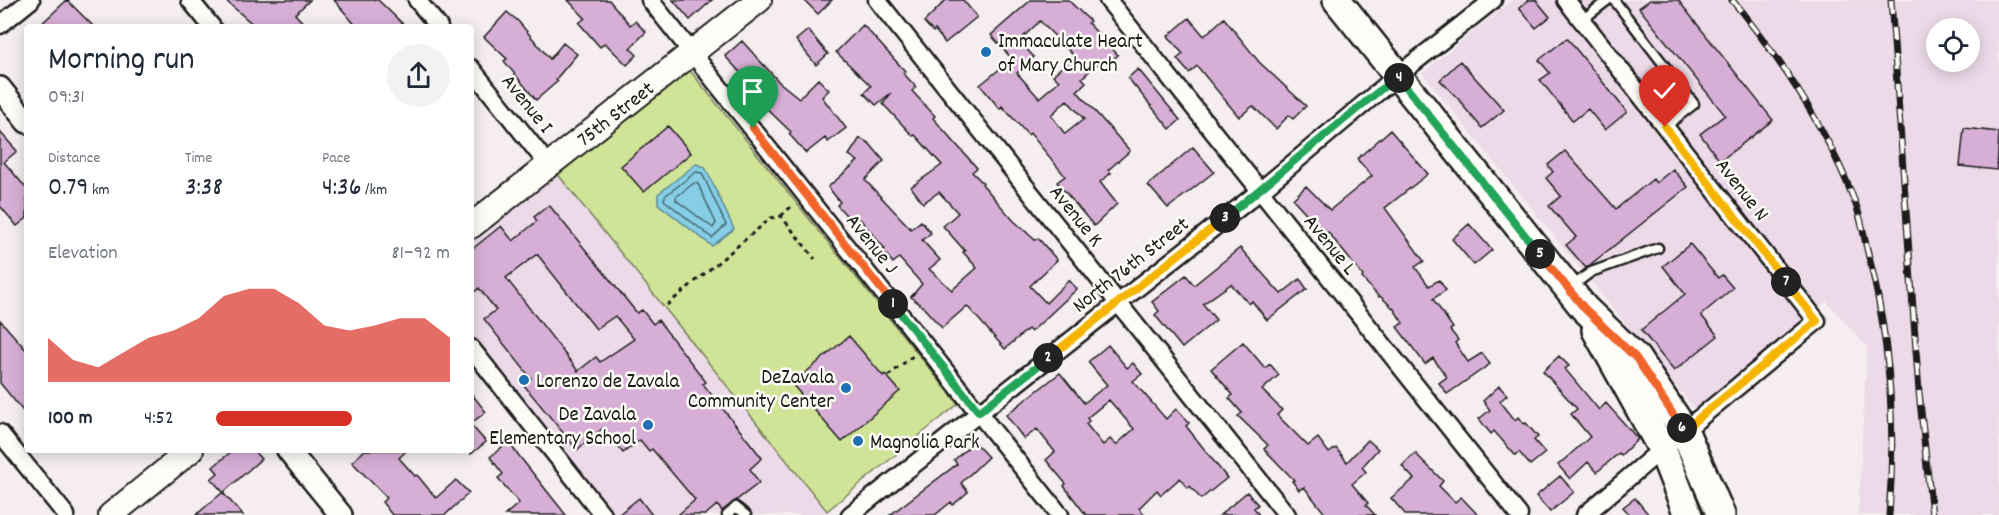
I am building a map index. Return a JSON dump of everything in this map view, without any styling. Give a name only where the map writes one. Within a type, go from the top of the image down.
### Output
[{"type":"main road","name":"75th Street","points":[[474,224],[759,0]]},
{"type":"main road","points":[[1336,0],[1576,299],[1636,358],[1684,430],[1721,515]]},
{"type":"main road","points":[[1576,299],[1662,449],[1688,515]]},
{"type":"main road","points":[[111,515],[187,453]]},
{"type":"street","points":[[0,25],[31,0]]},
{"type":"street","points":[[190,0],[210,24]]},
{"type":"street","points":[[417,0],[437,24]]},
{"type":"street","name":"Avenue J","points":[[650,0],[1060,515]]},
{"type":"street","name":"Avenue K","points":[[877,0],[1287,515]]},
{"type":"street","name":"Avenue L","points":[[1108,0],[1519,515]]},
{"type":"street","name":"North 76th Street","points":[[850,515],[1260,191],[1397,76],[1493,0]]},
{"type":"street","name":"Avenue N","points":[[1566,0],[1817,321],[1684,430]]},
{"type":"street","name":"Avenue I","points":[[474,72],[549,166]]},
{"type":"street","points":[[0,88],[24,118]]},
{"type":"street","points":[[474,352],[603,515]]},
{"type":"street","points":[[1585,515],[1684,430]]},
{"type":"street","points":[[0,433],[66,515]]},
{"type":"street","points":[[290,453],[340,515]]},
{"type":"lane","points":[[1582,20],[1608,0]]},
{"type":"lane","points":[[1614,0],[1694,104],[1665,127]]},
{"type":"lane","points":[[1576,299],[1591,272],[1658,248]]},
{"type":"lane","points":[[727,515],[736,507],[746,515]]},
{"type":"path","points":[[667,304],[771,218],[781,216],[815,259]]},
{"type":"path","points":[[888,376],[926,345]]},
{"type":"shaded area","points":[[1512,0],[1999,0],[1999,515],[1858,515],[1867,347],[1826,301],[1697,412],[1422,73]]},
{"type":"shaded area","name":"De Zavala Elementary School","points":[[556,172],[827,511],[821,515],[609,515],[474,342],[474,238]]},
{"type":"green space","points":[[688,68],[958,404],[827,511],[556,172]]},
{"type":"water","points":[[696,164],[705,167],[734,229],[712,246],[658,204],[658,194]]},
{"type":"building","points":[[67,0],[91,24],[41,24]]},
{"type":"building","points":[[225,0],[310,0],[295,14],[304,24],[253,24]]},
{"type":"building","points":[[334,0],[378,0],[403,24],[354,24]]},
{"type":"building","points":[[568,0],[609,0],[630,25],[635,21],[646,32],[630,48],[637,55],[627,65],[605,43],[600,47],[579,23],[585,18]]},
{"type":"building","points":[[673,0],[712,0],[690,20]]},
{"type":"building","points":[[804,0],[832,0],[818,14]]},
{"type":"building","points":[[946,0],[963,0],[977,17],[945,43],[935,30],[933,32],[924,22]]},
{"type":"building","points":[[1031,0],[1068,0],[1090,21],[1088,23],[1118,55],[1104,68],[1099,62],[1082,78],[1086,82],[1077,91],[1130,151],[1108,170],[1111,173],[1100,182],[1117,204],[1094,226],[1057,182],[1065,176],[1030,133],[1028,135],[1002,106],[1000,109],[980,85],[1012,59],[991,35]],"holes":[[[1040,21],[1074,56],[1053,75],[1059,81],[1039,98],[1017,73],[1034,57],[1019,41]],[[1067,100],[1084,119],[1065,134],[1051,115]]]},
{"type":"building","points":[[1529,0],[1536,0],[1550,17],[1536,28],[1519,8]]},
{"type":"building","points":[[1650,0],[1678,0],[1773,120],[1720,161],[1700,134],[1725,115],[1639,8]]},
{"type":"building","points":[[507,12],[518,21],[550,59],[563,43],[577,54],[556,79],[558,81],[536,100],[504,61],[507,59],[484,37]]},
{"type":"building","points":[[1189,18],[1204,36],[1224,18],[1259,62],[1306,106],[1293,119],[1289,115],[1276,129],[1253,106],[1239,117],[1197,66],[1189,73],[1177,59],[1183,54],[1168,36]]},
{"type":"building","points":[[863,25],[905,71],[903,73],[916,87],[912,91],[977,168],[972,172],[1013,220],[1035,240],[1038,238],[1057,260],[1030,286],[1046,303],[1069,280],[1077,289],[1031,332],[1028,329],[1005,349],[967,306],[942,328],[911,297],[922,284],[899,258],[893,263],[883,251],[885,249],[860,219],[854,224],[837,205],[840,202],[828,187],[858,161],[849,155],[860,138],[870,144],[884,161],[865,180],[911,229],[921,221],[931,233],[922,240],[940,260],[929,269],[952,290],[977,268],[943,226],[958,213],[939,192],[923,203],[911,187],[942,165],[883,104],[891,93],[876,105],[864,93],[871,86],[836,52]]},
{"type":"building","points":[[808,30],[828,54],[816,65],[796,40]]},
{"type":"building","points":[[1567,38],[1627,112],[1605,130],[1588,109],[1573,121],[1540,80],[1550,73],[1539,60]]},
{"type":"building","points":[[742,41],[779,82],[799,98],[818,79],[829,90],[822,97],[846,128],[828,142],[825,138],[806,153],[789,134],[791,132],[760,102],[764,98],[725,56]]},
{"type":"building","points":[[1460,61],[1504,110],[1482,128],[1440,80]]},
{"type":"building","points":[[1138,69],[1180,120],[1170,129],[1128,78]]},
{"type":"building","points":[[668,126],[691,153],[644,192],[621,166]]},
{"type":"building","points":[[1964,128],[1999,132],[1997,170],[1960,166]]},
{"type":"building","points":[[1390,130],[1428,174],[1385,208],[1424,261],[1415,267],[1429,286],[1439,280],[1446,290],[1433,299],[1453,328],[1450,330],[1458,340],[1455,343],[1468,362],[1482,353],[1490,364],[1447,394],[1439,383],[1447,377],[1433,358],[1425,364],[1397,327],[1403,323],[1394,309],[1379,297],[1362,278],[1363,276],[1328,232],[1325,234],[1293,199],[1306,186],[1330,210],[1372,176],[1357,159]]},
{"type":"building","points":[[0,132],[17,151],[4,162],[24,185],[24,220],[17,226],[0,206]]},
{"type":"building","points":[[1193,147],[1214,172],[1168,208],[1148,185]]},
{"type":"building","points":[[1565,151],[1616,209],[1653,179],[1656,183],[1673,169],[1688,187],[1586,268],[1566,245],[1576,237],[1549,206],[1561,196],[1546,178],[1553,172],[1548,165]]},
{"type":"building","points":[[549,205],[637,313],[642,310],[653,324],[658,320],[706,382],[703,384],[762,458],[750,469],[759,483],[722,511],[717,505],[705,515],[678,515],[695,500],[652,449],[649,451],[640,440],[623,453],[603,428],[577,450],[523,384],[531,378],[484,319],[496,310],[479,288],[474,292],[474,248],[501,226],[513,241],[537,221],[534,217]],"holes":[[[537,254],[596,329],[615,316],[634,339],[600,362],[596,357],[578,371],[506,278]]]},
{"type":"building","points":[[1469,224],[1492,250],[1474,265],[1452,239]]},
{"type":"building","points":[[1690,244],[1718,278],[1722,275],[1733,288],[1701,315],[1718,336],[1674,371],[1641,330],[1685,294],[1663,266]]},
{"type":"building","points":[[1240,248],[1281,294],[1300,279],[1307,289],[1267,320],[1252,301],[1249,304],[1231,284],[1203,304],[1216,320],[1182,348],[1155,315],[1159,311],[1152,302],[1186,275],[1194,285]]},
{"type":"building","points":[[0,320],[24,348],[24,412],[0,383]]},
{"type":"building","name":"DeZavala Community Center","points":[[849,336],[883,376],[885,374],[900,391],[842,442],[792,384]]},
{"type":"building","points":[[1243,342],[1265,368],[1270,364],[1279,375],[1262,390],[1282,410],[1277,415],[1308,446],[1318,438],[1329,453],[1336,448],[1347,462],[1368,440],[1378,449],[1362,467],[1366,472],[1352,484],[1375,515],[1326,515],[1304,487],[1299,490],[1292,481],[1294,480],[1264,449],[1268,445],[1238,416],[1242,413],[1229,398],[1233,395],[1211,369]]},
{"type":"building","points":[[1108,345],[1127,368],[1133,363],[1142,374],[1133,381],[1166,419],[1176,409],[1189,423],[1186,426],[1227,478],[1201,499],[1180,478],[1161,495],[1157,490],[1139,508],[1145,515],[1086,515],[1064,486],[1066,484],[1046,460],[1055,452],[1037,429],[1024,439],[1006,415],[1060,373],[1084,403],[1107,385],[1088,362]],"holes":[[[1109,400],[1134,429],[1116,445],[1110,439],[1103,445],[1086,424],[1089,421],[1087,418]]]},
{"type":"building","points":[[1559,356],[1569,366],[1565,369],[1599,410],[1606,403],[1638,439],[1621,455],[1619,453],[1597,472],[1588,462],[1570,479],[1558,465],[1590,437],[1571,414],[1577,409],[1543,371]]},
{"type":"building","points":[[1499,386],[1507,395],[1500,401],[1515,420],[1518,417],[1524,424],[1526,423],[1538,437],[1534,440],[1545,453],[1530,465],[1519,452],[1515,455],[1494,431],[1491,434],[1479,419],[1490,410],[1483,401]]},
{"type":"building","points":[[474,397],[486,412],[474,421]]},
{"type":"building","points":[[474,428],[486,442],[474,452]]},
{"type":"building","points":[[508,442],[566,515],[505,515],[519,503],[498,478],[503,474],[490,457]]},
{"type":"building","points":[[974,442],[988,457],[961,483],[968,492],[953,505],[951,502],[935,515],[890,515],[957,464],[954,460]]},
{"type":"building","points":[[229,453],[256,453],[261,459],[223,493],[243,515],[196,515],[223,492],[211,479],[218,473],[213,467]]},
{"type":"building","points":[[362,453],[404,453],[399,458],[436,498],[456,480],[469,493],[445,515],[392,515],[382,502],[387,498],[352,462]]},
{"type":"building","points":[[1415,453],[1443,481],[1439,486],[1455,502],[1461,497],[1478,515],[1406,515],[1391,498],[1414,479],[1402,466]]},
{"type":"building","points":[[1560,476],[1574,492],[1550,512],[1536,496]]},
{"type":"building","points":[[1247,492],[1258,505],[1254,508],[1259,515],[1220,515]]},
{"type":"building","points":[[639,498],[652,515],[618,515]]},
{"type":"building","points":[[1635,498],[1649,515],[1630,515],[1623,507]]},
{"type":"railway","points":[[1732,0],[1769,48],[1803,98],[1832,150],[1858,210],[1875,282],[1886,348],[1892,448],[1889,515]]},
{"type":"railway","points":[[1891,0],[1919,392],[1932,515]]},
{"type":"place","name":"Immaculate Heart of Mary Church","points":[[986,52]]},
{"type":"place","name":"Lorenzo de Zavala","points":[[524,380]]},
{"type":"place","name":"DeZavala Community Center","points":[[846,388]]},
{"type":"place","name":"De Zavala Elementary School","points":[[648,425]]},
{"type":"place","name":"Magnolia Park","points":[[858,441]]},
{"type":"route","points":[[753,128],[979,412],[1260,191],[1397,76],[1584,308],[1636,358],[1684,430],[1817,321],[1665,127]]}]
